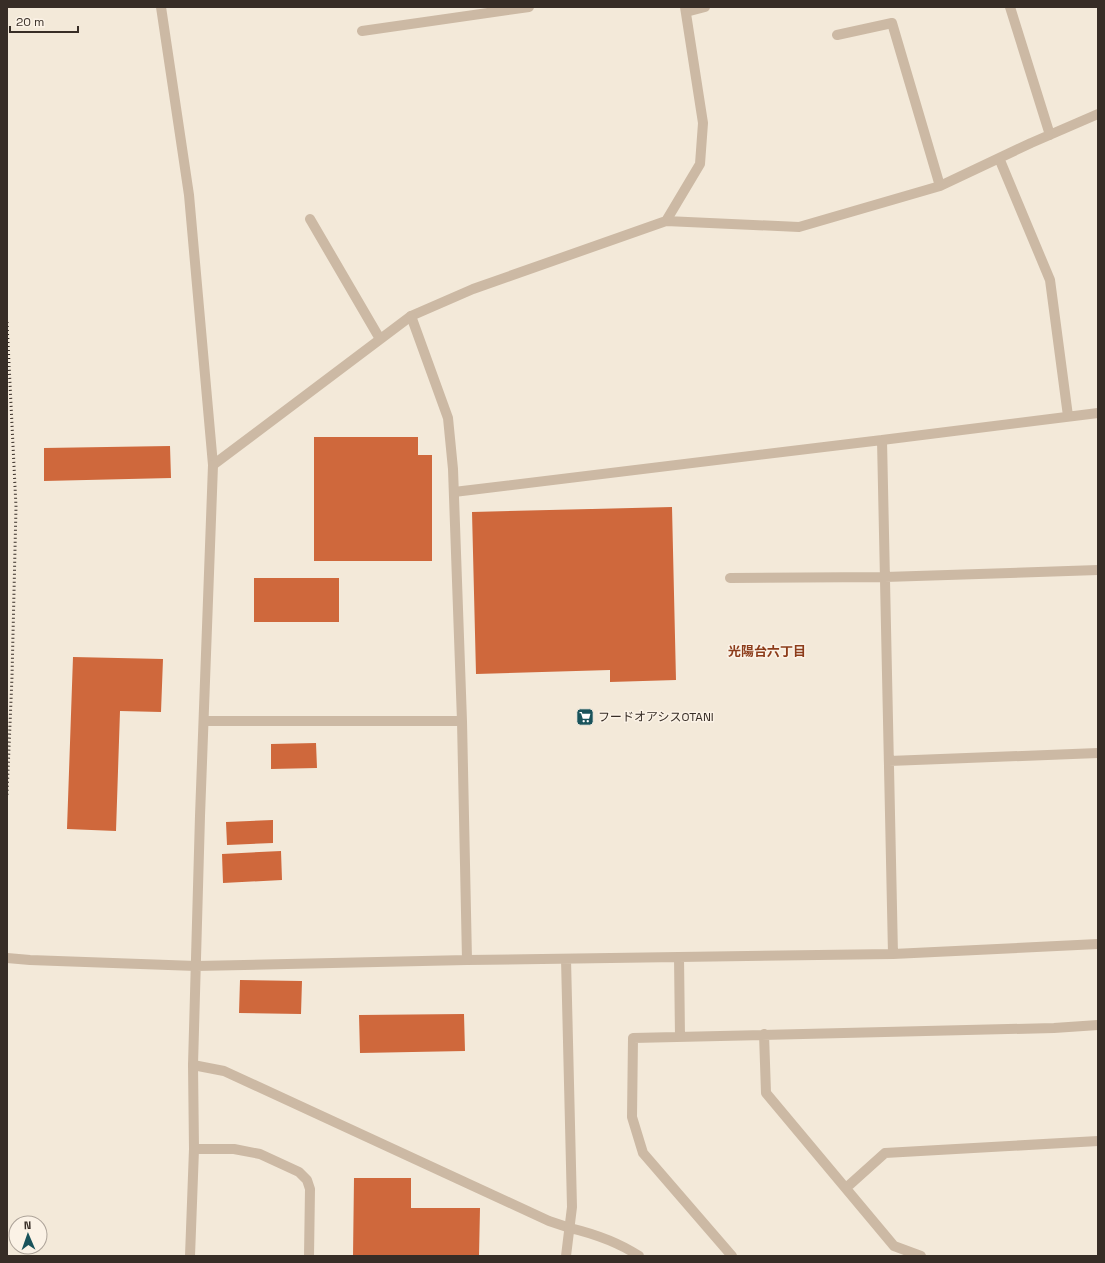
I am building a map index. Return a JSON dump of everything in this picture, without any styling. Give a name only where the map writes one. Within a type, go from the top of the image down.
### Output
[{"type":"street","points":[[161,7],[189,195],[213,465],[193,1065],[194,1149],[190,1256]]},
{"type":"street","points":[[362,31],[529,7]]},
{"type":"street","points":[[666,221],[700,164],[703,123],[686,9],[705,7]]},
{"type":"street","points":[[1010,7],[1050,135]]},
{"type":"street","points":[[837,36],[892,23],[940,186]]},
{"type":"street","points":[[213,465],[411,316],[473,289],[666,221],[799,227],[940,186],[1098,114]]},
{"type":"street","points":[[999,158],[1050,280],[1068,416]]},
{"type":"street","points":[[310,219],[380,338]]},
{"type":"street","points":[[411,316],[448,418],[453,469],[462,720],[468,960]]},
{"type":"street","points":[[454,492],[1098,413]]},
{"type":"street","points":[[882,440],[893,954]]},
{"type":"street","points":[[730,578],[885,577],[1098,570]]},
{"type":"street","points":[[204,721],[462,720]]},
{"type":"street","points":[[889,761],[1098,753]]},
{"type":"street","points":[[7,958],[196,966],[468,960],[893,954],[1098,944]]},
{"type":"street","points":[[679,957],[680,1037]]},
{"type":"street","points":[[566,959],[572,1206],[566,1256]]},
{"type":"street","points":[[732,1256],[643,1153],[632,1117],[633,1038],[1054,1028],[1098,1025]]},
{"type":"street","points":[[764,1034],[766,1093],[894,1246],[921,1256]]},
{"type":"street","points":[[193,1065],[224,1071],[549,1221],[589,1232],[626,1248],[639,1256]]},
{"type":"street","points":[[846,1188],[885,1153],[1098,1141]]},
{"type":"street","points":[[194,1149],[234,1149],[260,1154],[299,1172],[307,1180],[310,1189],[309,1256]]},
{"type":"building","points":[[314,437],[418,437],[418,455],[432,455],[432,561],[314,561]]},
{"type":"building","points":[[170,446],[171,478],[44,481],[44,448]]},
{"type":"building","points":[[672,507],[676,680],[610,682],[610,670],[476,674],[472,512]]},
{"type":"building","points":[[254,578],[339,578],[339,622],[254,622]]},
{"type":"building","points":[[73,657],[163,659],[161,712],[120,711],[116,831],[67,829]]},
{"type":"building","points":[[316,743],[317,768],[271,769],[271,744]]},
{"type":"building","points":[[273,820],[273,843],[227,845],[226,822]]},
{"type":"building","points":[[281,851],[282,880],[223,883],[222,854]]},
{"type":"building","points":[[240,980],[302,981],[301,1014],[239,1013]]},
{"type":"building","points":[[464,1014],[465,1051],[360,1053],[359,1015]]},
{"type":"building","points":[[354,1178],[411,1178],[411,1208],[480,1208],[479,1256],[353,1256]]},
{"type":"railway","points":[[7,322],[16,507],[12,677],[7,795]]},
{"type":"place","name":"フードオアシスOTANI","points":[[585,717]]},
{"type":"district","name":"光陽台六丁目","points":[[767,651]]}]
